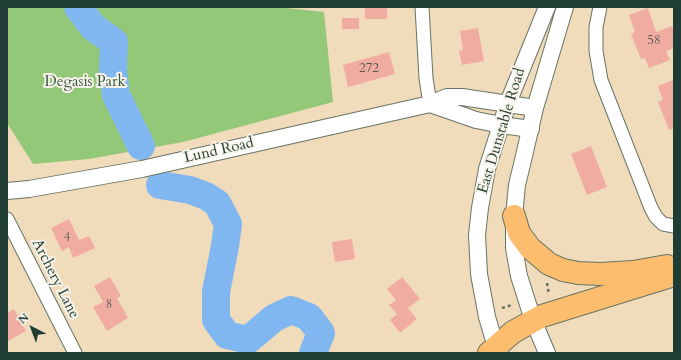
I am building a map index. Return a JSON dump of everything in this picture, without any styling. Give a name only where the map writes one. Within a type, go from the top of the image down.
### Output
[{"type":"highway","points":[[514,216],[520,233],[530,248],[544,260],[562,270],[578,273],[612,273],[648,270],[674,265]]},
{"type":"highway","points":[[495,351],[513,332],[533,320],[550,313],[674,275]]},
{"type":"street","points":[[422,7],[426,78],[430,104],[476,120],[531,129]]},
{"type":"street","name":"East Dunstable Road","points":[[495,351],[481,287],[478,261],[477,235],[483,189],[508,103],[547,7]]},
{"type":"street","name":"East Dunstable Road","points":[[547,353],[533,320],[517,267],[514,240],[514,216],[520,173],[535,108],[565,7]]},
{"type":"street","points":[[600,7],[596,28],[596,52],[599,72],[651,208],[656,217],[668,225]]},
{"type":"street","name":"Lund Road","points":[[7,191],[29,189],[142,169],[430,104],[440,99],[454,96],[535,108]]},
{"type":"street","name":"Archery Lane","points":[[7,218],[75,353]]},
{"type":"path","points":[[547,281],[550,302]]},
{"type":"path","points":[[502,308],[512,305]]},
{"type":"green space","name":"Degasis Park","points":[[7,7],[277,7],[324,12],[333,102],[183,142],[89,159],[33,164],[7,123]]},
{"type":"building","points":[[365,7],[387,7],[387,19],[365,19]]},
{"type":"building","points":[[648,8],[656,32],[672,26],[674,31],[674,48],[666,51],[670,60],[649,68],[645,58],[641,59],[631,34],[635,32],[629,15]]},
{"type":"building","points":[[342,18],[359,18],[359,29],[342,29]]},
{"type":"building","points":[[478,28],[484,61],[462,65],[459,51],[463,50],[460,31]]},
{"type":"building","points":[[389,52],[395,74],[348,87],[343,65]]},
{"type":"building","points":[[673,80],[674,128],[669,130],[658,102],[663,100],[658,86]]},
{"type":"building","points":[[591,146],[607,187],[587,195],[571,154]]},
{"type":"building","points":[[69,219],[79,240],[89,236],[95,248],[73,258],[69,247],[62,251],[51,228]]},
{"type":"building","points":[[352,239],[355,259],[335,262],[332,242]]},
{"type":"building","points":[[110,277],[121,296],[117,298],[128,318],[107,331],[93,307],[103,302],[94,286]]},
{"type":"building","points":[[402,277],[420,299],[408,308],[417,319],[400,333],[390,320],[397,314],[389,305],[396,300],[387,289]]},
{"type":"building","points":[[14,309],[26,331],[8,341],[7,313]]},
{"type":"waterway","points":[[78,7],[93,27],[114,42],[113,69],[116,95],[141,146]]},
{"type":"waterway","points":[[160,185],[190,190],[206,196],[217,203],[228,224],[216,292],[216,320],[227,335],[248,340],[274,318],[291,310],[309,317],[321,333],[313,353]]}]
